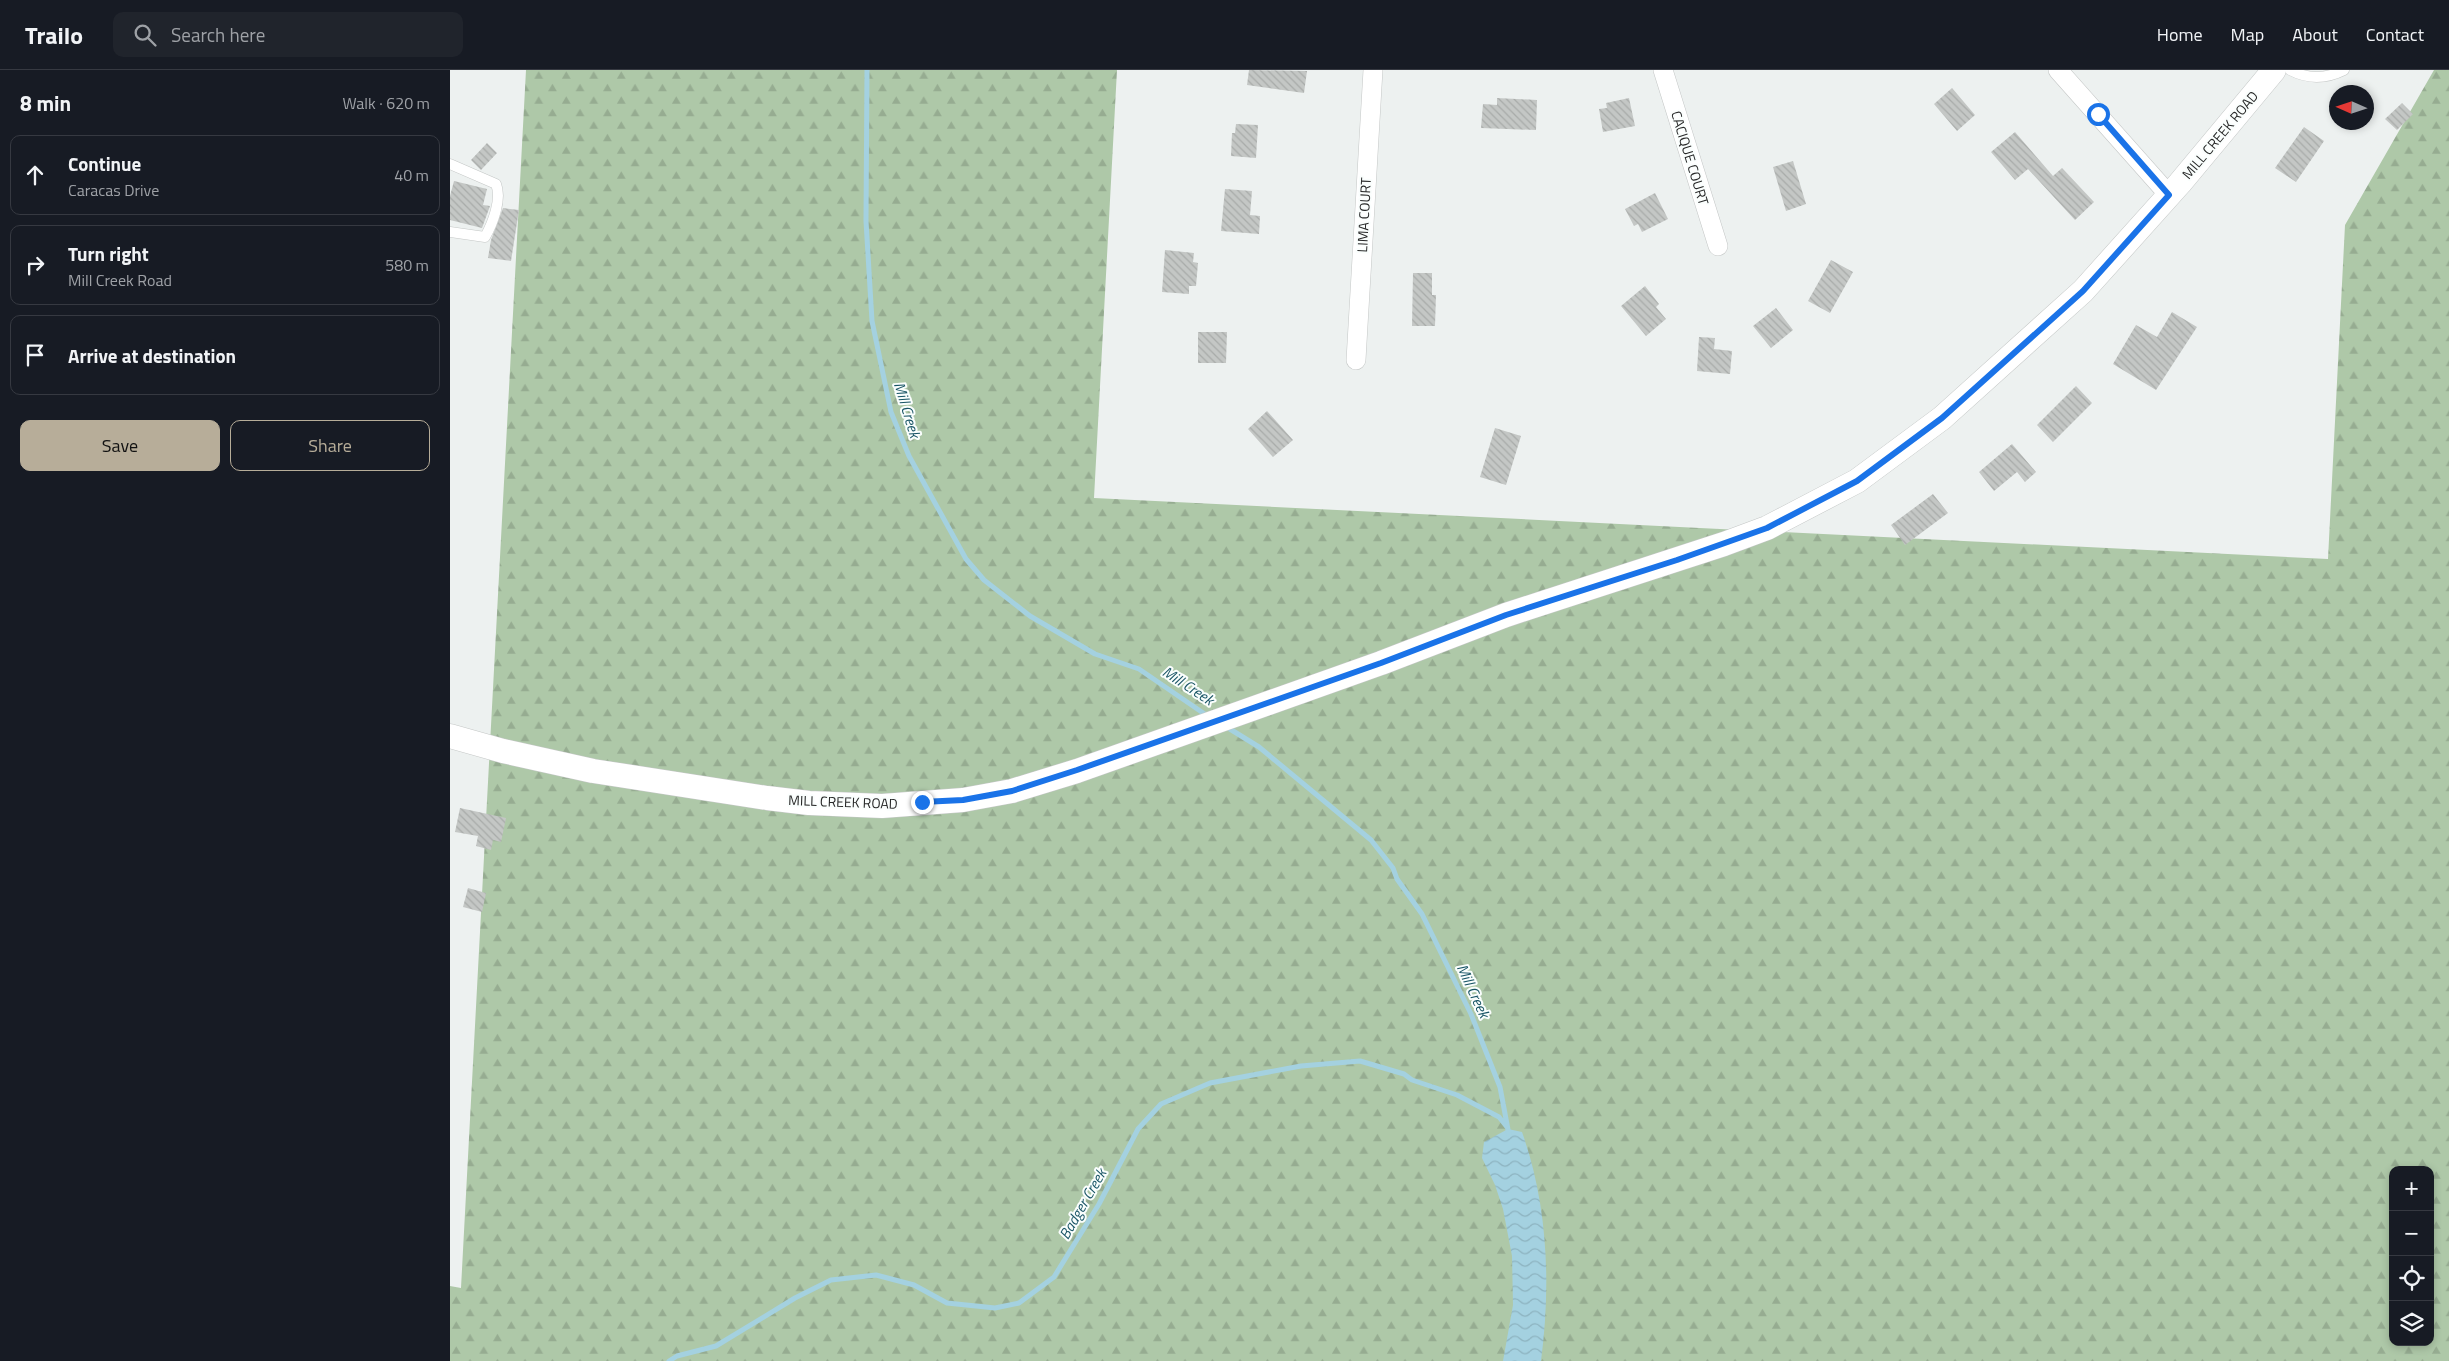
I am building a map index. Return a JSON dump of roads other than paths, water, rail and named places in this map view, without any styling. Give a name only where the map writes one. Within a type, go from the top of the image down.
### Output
[{"type":"street","name":"LIMA COURT","points":[[1356,360],[1373,70]]},
{"type":"street","name":"CACIQUE COURT","points":[[1663,70],[1718,246]]},
{"type":"street","points":[[2058,70],[2169,195]]},
{"type":"street","name":"MILL CREEK ROAD","points":[[450,736],[503,751],[594,770],[698,788],[809,803],[882,806],[963,800],[1012,791],[1077,770],[1381,663],[1506,615],[1724,544],[1767,528],[1857,481],[1942,418],[2083,291],[2169,195],[2274,70]]},
{"type":"lane","points":[[2290,70],[2317,78],[2328,77],[2344,70]]},
{"type":"lane","points":[[450,164],[496,184],[498,191],[489,230],[485,237],[450,232]]},
{"type":"water","points":[[1508,1129],[1522,1132],[1531,1160],[1542,1216],[1545,1245],[1546,1303],[1541,1361],[1503,1361],[1513,1305],[1512,1256],[1503,1209],[1495,1185],[1482,1158],[1484,1142]]},
{"type":"waterway","name":"Mill Creek","points":[[867,70],[866,221],[872,321],[891,412],[909,456],[966,559],[984,580],[1030,616],[1095,654],[1139,669],[1209,717]]},
{"type":"waterway","name":"Mill Creek","points":[[1225,726],[1259,747],[1371,840],[1393,868],[1397,879],[1422,914],[1471,1014],[1500,1087],[1509,1135]]},
{"type":"waterway","name":"Badger Creek","points":[[669,1361],[677,1356],[716,1346],[795,1298],[831,1280],[876,1275],[914,1285],[947,1303],[995,1308],[1019,1303],[1054,1277],[1099,1204],[1138,1129],[1161,1104],[1210,1083],[1301,1066],[1360,1061],[1404,1074],[1412,1080],[1457,1095],[1499,1117],[1507,1127]]}]
